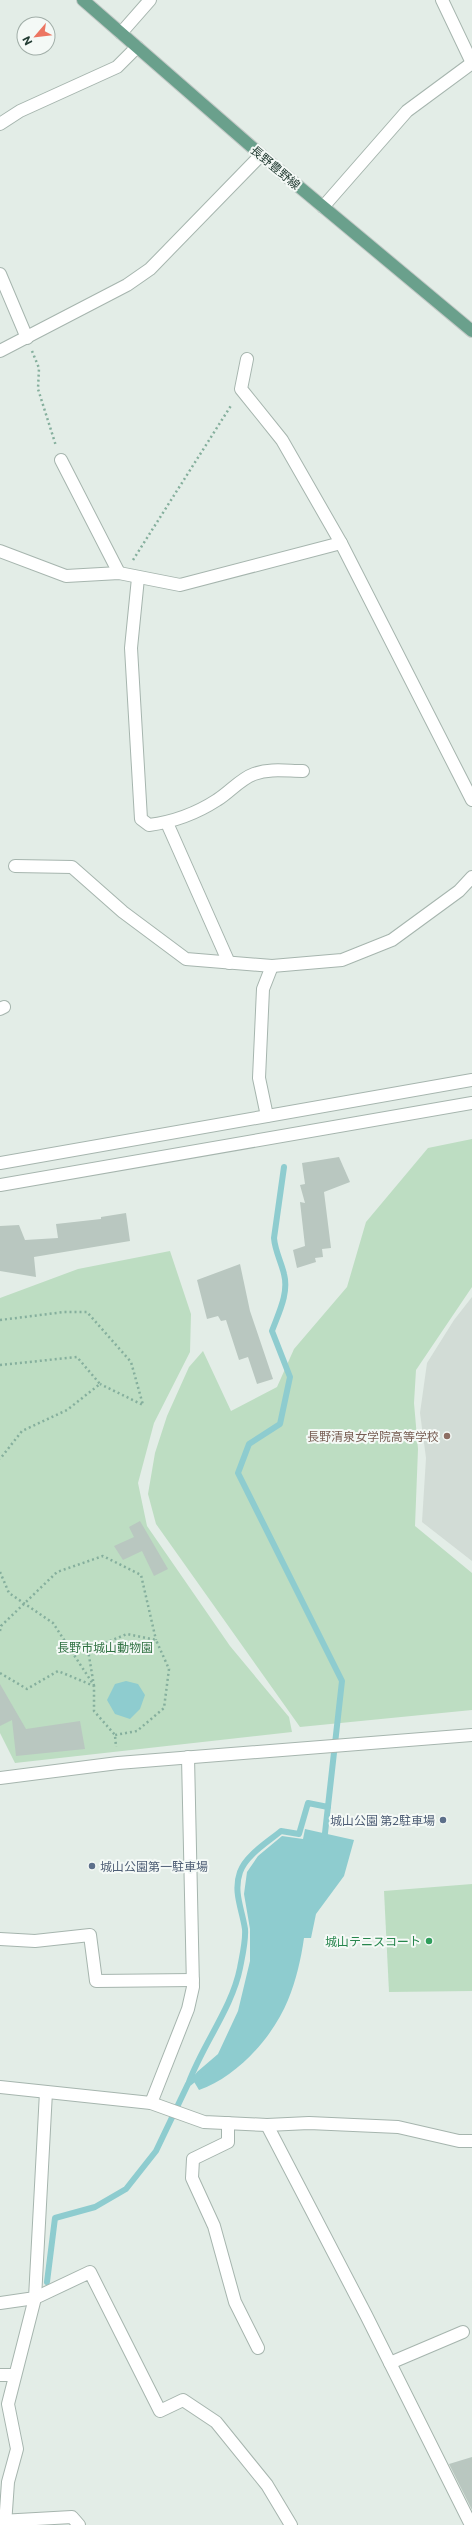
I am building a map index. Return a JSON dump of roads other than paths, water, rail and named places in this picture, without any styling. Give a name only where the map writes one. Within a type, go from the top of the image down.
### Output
[{"type":"main road","name":"長野豊野線","points":[[83,0],[261,155],[472,331]]},
{"type":"street","points":[[121,33],[150,0]]},
{"type":"street","points":[[323,207],[407,111],[472,63],[442,0]]},
{"type":"street","points":[[0,124],[20,111],[117,67],[137,47]]},
{"type":"street","points":[[0,351],[127,285],[150,269],[261,155]]},
{"type":"street","points":[[0,274],[27,338]]},
{"type":"street","points":[[247,359],[241,389],[282,440],[340,543],[472,800]]},
{"type":"street","points":[[61,460],[122,573]]},
{"type":"street","points":[[0,551],[66,576],[122,573],[138,578],[180,585],[340,543]]},
{"type":"street","points":[[138,578],[131,648],[141,819],[148,826],[167,823],[217,800],[253,774],[269,770],[303,771]]},
{"type":"street","points":[[167,823],[229,962]]},
{"type":"street","points":[[15,866],[72,867],[123,912],[186,959],[272,966],[342,960],[392,940],[458,891],[472,877]]},
{"type":"street","points":[[267,1116],[260,1078],[263,989],[272,966]]},
{"type":"street","points":[[0,1163],[472,1080]]},
{"type":"street","points":[[0,1185],[472,1102]]},
{"type":"street","points":[[0,1778],[188,1757],[472,1735]]},
{"type":"street","points":[[151,2103],[188,2009],[193,1980],[188,1757]]},
{"type":"street","points":[[0,1939],[35,1941],[90,1936],[96,1981],[193,1980]]},
{"type":"street","points":[[0,2087],[151,2103],[204,2122],[267,2125],[309,2122],[398,2127],[460,2141],[472,2142]]},
{"type":"street","points":[[46,2092],[34,2298],[8,2404],[18,2449],[8,2482],[3,2522],[72,2517],[78,2525]]},
{"type":"street","points":[[228,2123],[228,2142],[193,2159],[192,2178],[214,2226],[235,2302],[258,2348]]},
{"type":"street","points":[[267,2125],[390,2363],[471,2525]]},
{"type":"street","points":[[0,2303],[34,2298],[90,2272],[160,2411],[183,2400],[216,2422],[267,2485],[291,2525]]},
{"type":"street","points":[[390,2363],[463,2332]]},
{"type":"street","points":[[0,2375],[14,2376]]},
{"type":"water","points":[[126,1681],[138,1684],[145,1695],[140,1709],[130,1719],[115,1714],[107,1700],[115,1684]]},
{"type":"water","points":[[305,1829],[354,1840],[344,1876],[316,1914],[311,1938],[304,1938],[300,1962],[288,2000],[273,2028],[240,2066],[227,2076],[199,2090],[193,2080],[197,2072],[218,2054],[238,2011],[250,1961],[250,1929],[244,1894],[247,1872],[258,1856],[282,1836],[303,1839]]},
{"type":"waterway","points":[[284,1167],[274,1238],[284,1274],[285,1288],[272,1331],[290,1377],[280,1424],[249,1444],[238,1473],[342,1681],[324,1842]]},
{"type":"waterway","points":[[189,2082],[231,1997],[240,1968],[244,1949],[245,1929],[237,1887],[238,1879],[243,1866],[252,1854],[281,1831],[299,1834],[308,1803],[328,1807]]},
{"type":"waterway","points":[[47,2282],[55,2218],[95,2207],[126,2189],[156,2151],[188,2084],[199,2075]]},
{"type":"place","name":"長野清泉女学院高等学校","points":[[447,1436]]},
{"type":"place","name":"城山公園 第2駐車場","points":[[443,1820]]},
{"type":"place","name":"城山公園第一駐車場","points":[[92,1866]]},
{"type":"place","name":"城山テニスコート","points":[[429,1941]]},
{"type":"park label","name":"長野市城山動物園","points":[[105,1647]]}]
